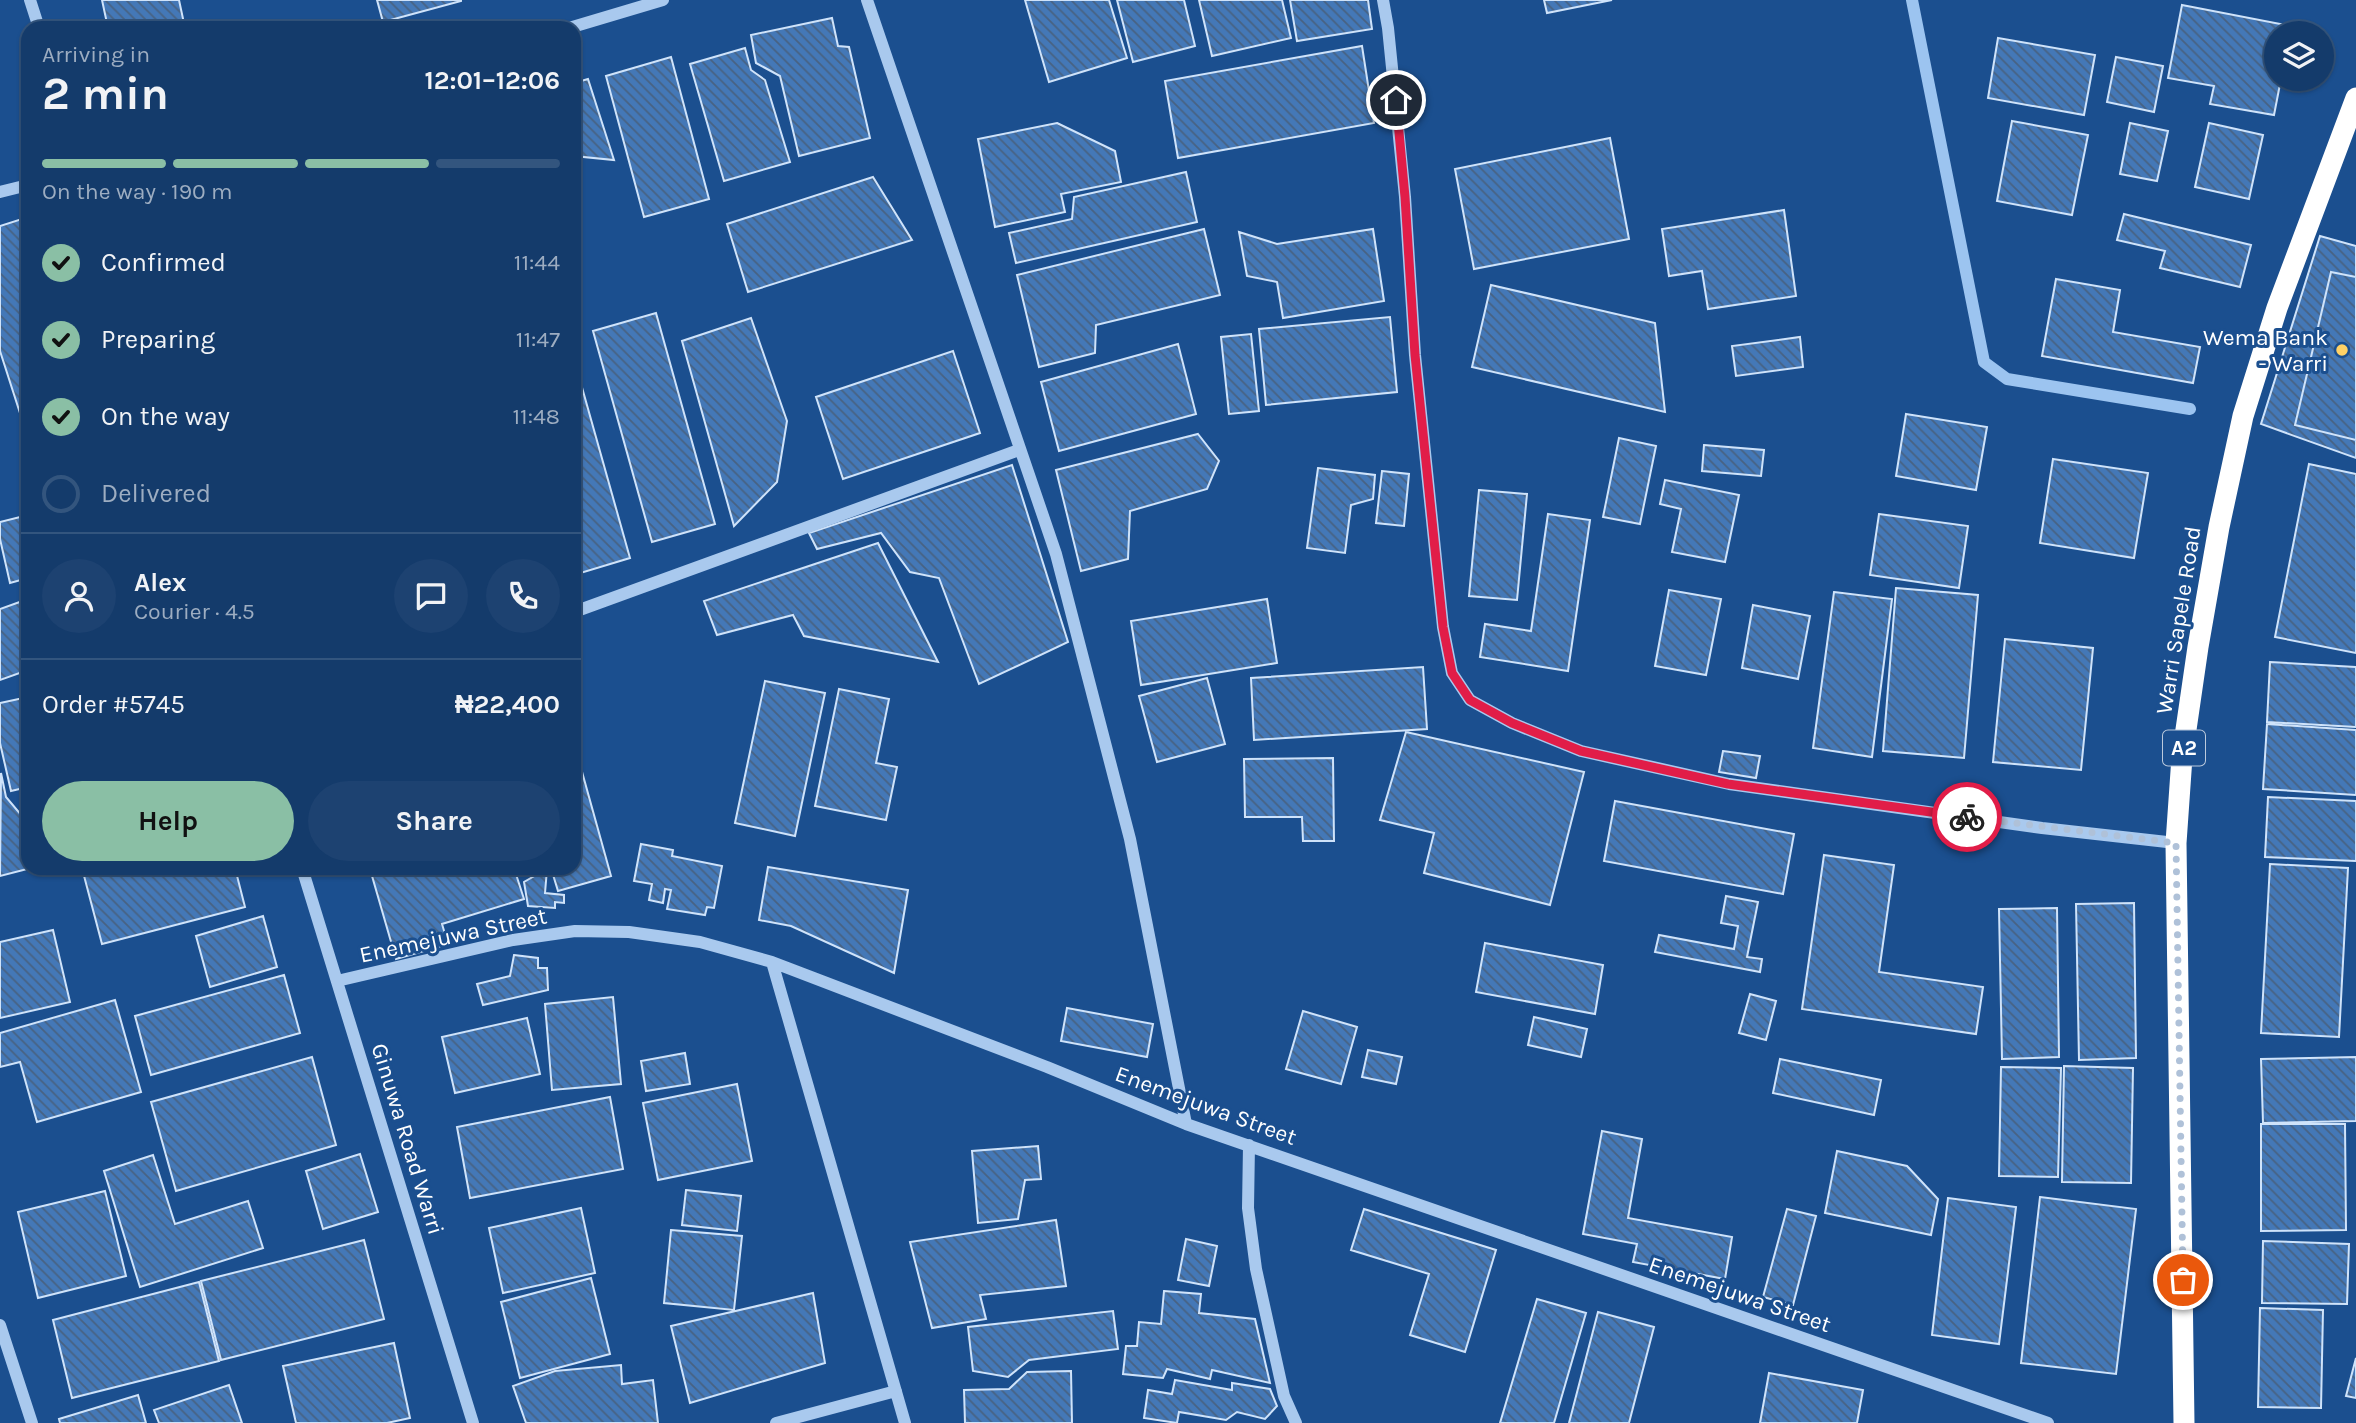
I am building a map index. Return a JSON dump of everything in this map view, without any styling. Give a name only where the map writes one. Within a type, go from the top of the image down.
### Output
[{"type":"highway","name":"Warri Sapele Road","points":[[2184,1423],[2176,843],[2182,757],[2218,527],[2244,415],[2277,308],[2356,98]]},
{"type":"street","points":[[30,0],[37,21]]},
{"type":"street","points":[[581,24],[663,0]]},
{"type":"street","points":[[867,0],[1056,554],[1130,839],[1186,1124]]},
{"type":"street","points":[[1382,0],[1388,28],[1404,184],[1415,355],[1443,627],[1452,673],[1470,700],[1512,723],[1581,751],[1728,784],[2042,828],[2176,843]]},
{"type":"street","points":[[0,192],[21,188]]},
{"type":"street","points":[[581,609],[1019,450]]},
{"type":"street","name":"Ginuwa Road Warri","points":[[304,875],[473,1423]]},
{"type":"street","name":"Enemejuwa Street","points":[[337,981],[513,940],[575,931],[629,932],[700,942],[772,962],[1186,1124],[2048,1423]]},
{"type":"street","points":[[772,962],[905,1423]]},
{"type":"street","points":[[1249,1145],[1248,1208],[1256,1269],[1284,1396],[1296,1423]]},
{"type":"street","points":[[0,1325],[32,1423]]},
{"type":"street","points":[[776,1423],[896,1391]]},
{"type":"building","points":[[102,0],[179,0],[184,21],[106,21]]},
{"type":"building","points":[[377,0],[461,0],[387,21],[383,21]]},
{"type":"building","points":[[1025,0],[1109,0],[1127,58],[1049,82]]},
{"type":"building","points":[[1117,0],[1184,0],[1195,46],[1133,62]]},
{"type":"building","points":[[1199,0],[1282,0],[1291,38],[1212,56]]},
{"type":"building","points":[[1290,0],[1368,0],[1372,29],[1297,41]]},
{"type":"building","points":[[1544,0],[1612,0],[1547,13]]},
{"type":"building","points":[[2182,5],[2265,21],[2264,91],[2279,91],[2274,115],[2210,104],[2214,86],[2168,78]]},
{"type":"building","points":[[832,18],[838,46],[849,47],[870,138],[799,156],[780,76],[756,63],[751,35]]},
{"type":"building","points":[[1998,38],[2095,55],[2084,115],[1988,98]]},
{"type":"building","points":[[1362,46],[1374,123],[1178,158],[1165,81]]},
{"type":"building","points":[[745,48],[751,70],[765,80],[790,162],[724,181],[690,64]]},
{"type":"building","points":[[671,57],[709,199],[644,217],[606,76]]},
{"type":"building","points":[[2116,57],[2163,66],[2154,112],[2107,102]]},
{"type":"building","points":[[588,79],[614,160],[581,157],[581,81]]},
{"type":"building","points":[[2012,121],[2088,135],[2072,215],[1997,201]]},
{"type":"building","points":[[1057,123],[1115,151],[1121,182],[1061,194],[1065,212],[995,227],[978,139]]},
{"type":"building","points":[[2130,123],[2168,131],[2157,181],[2120,174]]},
{"type":"building","points":[[2209,123],[2263,135],[2249,199],[2195,187]]},
{"type":"building","points":[[1610,138],[1629,239],[1474,269],[1455,169]]},
{"type":"building","points":[[1186,172],[1197,222],[1016,263],[1009,233],[1072,219],[1074,197]]},
{"type":"building","points":[[873,177],[912,240],[748,292],[727,224]]},
{"type":"building","points":[[1784,210],[1796,296],[1708,309],[1702,271],[1669,276],[1662,229]]},
{"type":"building","points":[[2124,214],[2251,245],[2240,287],[2160,268],[2165,251],[2117,240]]},
{"type":"building","points":[[21,219],[21,416],[0,351],[0,226]]},
{"type":"building","points":[[1204,229],[1220,295],[1096,325],[1095,353],[1039,367],[1017,275]]},
{"type":"building","points":[[1373,229],[1384,301],[1283,318],[1277,282],[1247,276],[1239,232],[1277,244]]},
{"type":"building","name":"Wema Bank - Warri","points":[[2320,236],[2356,246],[2356,458],[2261,424]]},
{"type":"building","points":[[2331,272],[2356,277],[2356,440],[2295,425]]},
{"type":"building","points":[[2056,279],[2120,290],[2113,332],[2200,347],[2193,383],[2042,356]]},
{"type":"building","points":[[1491,285],[1655,323],[1665,412],[1472,367]]},
{"type":"building","points":[[656,313],[715,524],[652,542],[593,331]]},
{"type":"building","points":[[1390,317],[1397,392],[1266,405],[1259,329]]},
{"type":"building","points":[[751,318],[787,421],[777,482],[734,526],[682,341]]},
{"type":"building","points":[[1251,334],[1259,411],[1229,414],[1221,337]]},
{"type":"building","points":[[1800,337],[1803,367],[1736,376],[1732,346]]},
{"type":"building","points":[[1178,344],[1196,414],[1059,451],[1041,382]]},
{"type":"building","points":[[953,351],[980,433],[843,479],[816,397]]},
{"type":"building","points":[[581,384],[630,558],[581,573]]},
{"type":"building","points":[[1906,414],[1987,427],[1976,490],[1896,476]]},
{"type":"building","points":[[1198,434],[1219,461],[1207,489],[1130,511],[1128,559],[1081,571],[1056,470]]},
{"type":"building","points":[[1619,438],[1656,446],[1640,524],[1603,517]]},
{"type":"building","points":[[1704,445],[1764,450],[1761,476],[1702,471]]},
{"type":"building","points":[[2053,459],[2148,473],[2134,558],[2040,543]]},
{"type":"building","points":[[2309,464],[2356,474],[2356,653],[2275,637]]},
{"type":"building","points":[[1012,465],[1068,642],[979,684],[939,578],[910,572],[881,533],[817,549],[809,533]]},
{"type":"building","points":[[1318,468],[1375,475],[1373,499],[1351,505],[1345,553],[1307,548]]},
{"type":"building","points":[[1382,471],[1409,474],[1404,526],[1376,523]]},
{"type":"building","points":[[1665,480],[1739,495],[1725,562],[1672,552],[1681,509],[1660,504]]},
{"type":"building","points":[[1479,490],[1527,494],[1517,600],[1469,596]]},
{"type":"building","points":[[1548,514],[1590,520],[1568,671],[1480,657],[1485,624],[1531,631]]},
{"type":"building","points":[[1879,514],[1968,526],[1959,588],[1870,575]]},
{"type":"building","points":[[21,517],[21,580],[10,583],[0,539],[0,522]]},
{"type":"building","points":[[878,543],[938,662],[804,636],[793,615],[717,635],[704,601]]},
{"type":"building","points":[[1896,588],[1978,595],[1964,758],[1883,751]]},
{"type":"building","points":[[1669,590],[1721,599],[1706,675],[1655,666]]},
{"type":"building","points":[[1834,592],[1892,599],[1872,757],[1813,748]]},
{"type":"building","points":[[1267,599],[1277,663],[1141,685],[1131,621]]},
{"type":"building","points":[[21,602],[21,672],[0,680],[0,609]]},
{"type":"building","points":[[1753,605],[1810,616],[1798,679],[1742,668]]},
{"type":"building","points":[[2005,639],[2093,648],[2081,770],[1993,762]]},
{"type":"building","points":[[2270,662],[2356,667],[2356,727],[2267,722]]},
{"type":"building","points":[[1423,667],[1427,729],[1254,740],[1251,678]]},
{"type":"building","points":[[1207,678],[1225,744],[1157,762],[1139,696]]},
{"type":"building","points":[[765,681],[825,693],[795,836],[735,823]]},
{"type":"building","points":[[839,689],[889,699],[876,763],[897,767],[886,820],[815,806]]},
{"type":"building","points":[[21,698],[21,789],[11,791],[0,743],[0,703]]},
{"type":"building","points":[[2267,724],[2356,730],[2356,795],[2263,789]]},
{"type":"building","points":[[1406,732],[1584,772],[1550,905],[1424,873],[1434,833],[1380,820]]},
{"type":"building","points":[[1723,751],[1760,756],[1756,778],[1719,772]]},
{"type":"building","points":[[1333,758],[1334,841],[1303,841],[1302,817],[1245,817],[1244,759]]},
{"type":"building","points":[[581,768],[611,876],[558,891],[553,875],[581,875]]},
{"type":"building","points":[[1,773],[6,797],[21,815],[21,871],[0,876]]},
{"type":"building","points":[[2268,797],[2356,801],[2356,861],[2265,857]]},
{"type":"building","points":[[1615,801],[1794,834],[1783,894],[1604,861]]},
{"type":"building","points":[[641,844],[673,850],[672,856],[722,866],[714,908],[707,907],[705,915],[667,909],[671,890],[665,889],[663,903],[649,900],[652,884],[634,881]]},
{"type":"building","points":[[1824,855],[1894,865],[1879,972],[1983,987],[1976,1034],[1802,1009]]},
{"type":"building","points":[[2270,864],[2348,868],[2339,1037],[2261,1033]]},
{"type":"building","points":[[768,867],[908,890],[894,973],[791,926],[759,920]]},
{"type":"building","points":[[84,875],[237,875],[245,907],[102,944]]},
{"type":"building","points":[[372,875],[516,875],[524,899],[442,924],[448,944],[396,959]]},
{"type":"building","points":[[536,875],[546,875],[545,893],[564,895],[564,903],[555,902],[555,908],[528,906],[524,882]]},
{"type":"building","points":[[1726,896],[1758,902],[1747,957],[1762,959],[1760,972],[1655,952],[1659,935],[1734,949],[1738,926],[1721,923]]},
{"type":"building","points":[[2134,903],[2136,1058],[2079,1060],[2076,904]]},
{"type":"building","points":[[2057,908],[2059,1057],[2002,1059],[1999,909]]},
{"type":"building","points":[[263,916],[277,967],[210,987],[196,936]]},
{"type":"building","points":[[53,930],[70,1002],[0,1018],[0,942]]},
{"type":"building","points":[[1485,943],[1603,965],[1595,1014],[1476,992]]},
{"type":"building","points":[[514,955],[538,958],[538,968],[547,968],[548,990],[483,1005],[477,984],[510,976]]},
{"type":"building","points":[[284,975],[300,1033],[151,1075],[135,1016]]},
{"type":"building","points":[[1750,994],[1776,1001],[1766,1040],[1739,1033]]},
{"type":"building","points":[[613,997],[621,1084],[552,1090],[545,1004]]},
{"type":"building","points":[[115,1000],[141,1092],[37,1122],[20,1062],[0,1067],[0,1033]]},
{"type":"building","points":[[1067,1008],[1153,1024],[1147,1057],[1061,1041]]},
{"type":"building","points":[[1303,1011],[1357,1027],[1341,1084],[1286,1069]]},
{"type":"building","points":[[1534,1017],[1587,1029],[1581,1057],[1528,1045]]},
{"type":"building","points":[[527,1018],[540,1074],[455,1093],[442,1037]]},
{"type":"building","points":[[1368,1050],[1402,1057],[1396,1084],[1362,1077]]},
{"type":"building","points":[[685,1053],[690,1084],[646,1091],[641,1061]]},
{"type":"building","points":[[312,1057],[336,1145],[176,1191],[151,1102]]},
{"type":"building","points":[[2356,1057],[2356,1121],[2263,1123],[2261,1059]]},
{"type":"building","points":[[1780,1059],[1881,1080],[1874,1115],[1773,1093]]},
{"type":"building","points":[[2064,1066],[2133,1068],[2131,1183],[2062,1182]]},
{"type":"building","points":[[2001,1067],[2061,1068],[2058,1177],[1999,1176]]},
{"type":"building","points":[[737,1084],[752,1161],[658,1180],[643,1103]]},
{"type":"building","points":[[610,1097],[623,1169],[470,1198],[457,1127]]},
{"type":"building","points":[[2261,1124],[2345,1124],[2346,1230],[2261,1231]]},
{"type":"building","points":[[1602,1131],[1642,1139],[1628,1218],[1732,1237],[1725,1279],[1633,1262],[1637,1244],[1583,1234]]},
{"type":"building","points":[[1038,1146],[1041,1179],[1025,1180],[1018,1219],[978,1223],[972,1151]]},
{"type":"building","points":[[1837,1151],[1907,1166],[1938,1199],[1931,1235],[1825,1213]]},
{"type":"building","points":[[360,1154],[378,1212],[323,1229],[306,1171]]},
{"type":"building","points":[[153,1155],[175,1224],[248,1201],[263,1248],[140,1287],[104,1171]]},
{"type":"building","points":[[686,1190],[741,1196],[737,1231],[682,1225]]},
{"type":"building","points":[[105,1191],[126,1276],[38,1298],[18,1212]]},
{"type":"building","points":[[2040,1197],[2136,1209],[2116,1374],[2021,1363]]},
{"type":"building","points":[[1948,1198],[2016,1207],[1999,1344],[1932,1335]]},
{"type":"building","points":[[581,1208],[595,1273],[503,1293],[489,1228]]},
{"type":"building","points":[[1364,1209],[1496,1250],[1465,1352],[1410,1335],[1429,1274],[1351,1250]]},
{"type":"building","points":[[1787,1209],[1816,1216],[1793,1305],[1763,1297]]},
{"type":"building","points":[[1056,1220],[1066,1286],[980,1295],[986,1319],[932,1328],[910,1242]]},
{"type":"building","points":[[671,1230],[742,1236],[734,1310],[664,1303]]},
{"type":"building","points":[[1186,1239],[1217,1246],[1209,1286],[1178,1280]]},
{"type":"building","points":[[364,1240],[384,1319],[221,1360],[201,1281]]},
{"type":"building","points":[[2263,1241],[2349,1244],[2347,1304],[2262,1303]]},
{"type":"building","points":[[591,1278],[610,1354],[520,1378],[501,1302]]},
{"type":"building","points":[[199,1282],[219,1361],[72,1398],[53,1320]]},
{"type":"building","points":[[1164,1291],[1201,1294],[1199,1313],[1255,1319],[1270,1383],[1212,1370],[1210,1379],[1167,1369],[1163,1378],[1123,1374],[1126,1346],[1137,1346],[1139,1322],[1161,1324]]},
{"type":"building","points":[[813,1293],[825,1363],[690,1403],[671,1326]]},
{"type":"building","points":[[1537,1299],[1586,1313],[1554,1423],[1500,1423]]},
{"type":"building","points":[[2260,1308],[2323,1310],[2321,1408],[2258,1407]]},
{"type":"building","points":[[1113,1311],[1118,1349],[1029,1360],[1008,1377],[973,1371],[968,1327]]},
{"type":"building","points":[[1598,1312],[1654,1327],[1629,1423],[1569,1423]]},
{"type":"building","points":[[394,1343],[410,1418],[387,1423],[296,1423],[283,1366]]},
{"type":"building","points":[[2356,1358],[2356,1398],[2346,1396]]},
{"type":"building","points":[[621,1365],[622,1384],[653,1380],[658,1423],[526,1423],[513,1386],[555,1371]]},
{"type":"building","points":[[1071,1371],[1072,1423],[965,1423],[964,1390],[1009,1389],[1027,1372]]},
{"type":"building","points":[[1769,1373],[1863,1390],[1857,1423],[1760,1423]]},
{"type":"building","points":[[1175,1380],[1232,1390],[1232,1383],[1270,1389],[1277,1406],[1265,1419],[1237,1412],[1226,1420],[1179,1412],[1177,1423],[1144,1418],[1148,1390],[1172,1394]]},
{"type":"building","points":[[229,1385],[242,1423],[159,1423],[154,1410]]},
{"type":"building","points":[[138,1395],[146,1423],[60,1423],[59,1419]]},
{"type":"waterway","points":[[1912,0],[1984,362],[2007,379],[2190,409]]},
{"type":"way so far","points":[[1967,817],[2176,843],[2183,1280]]},
{"type":"place","name":"Wema Bank - Warri","points":[[2342,350]]},
{"type":"route","points":[[1396,100],[1415,355],[1443,627],[1452,673],[1470,700],[1512,723],[1581,751],[1728,784],[1967,817]]}]
